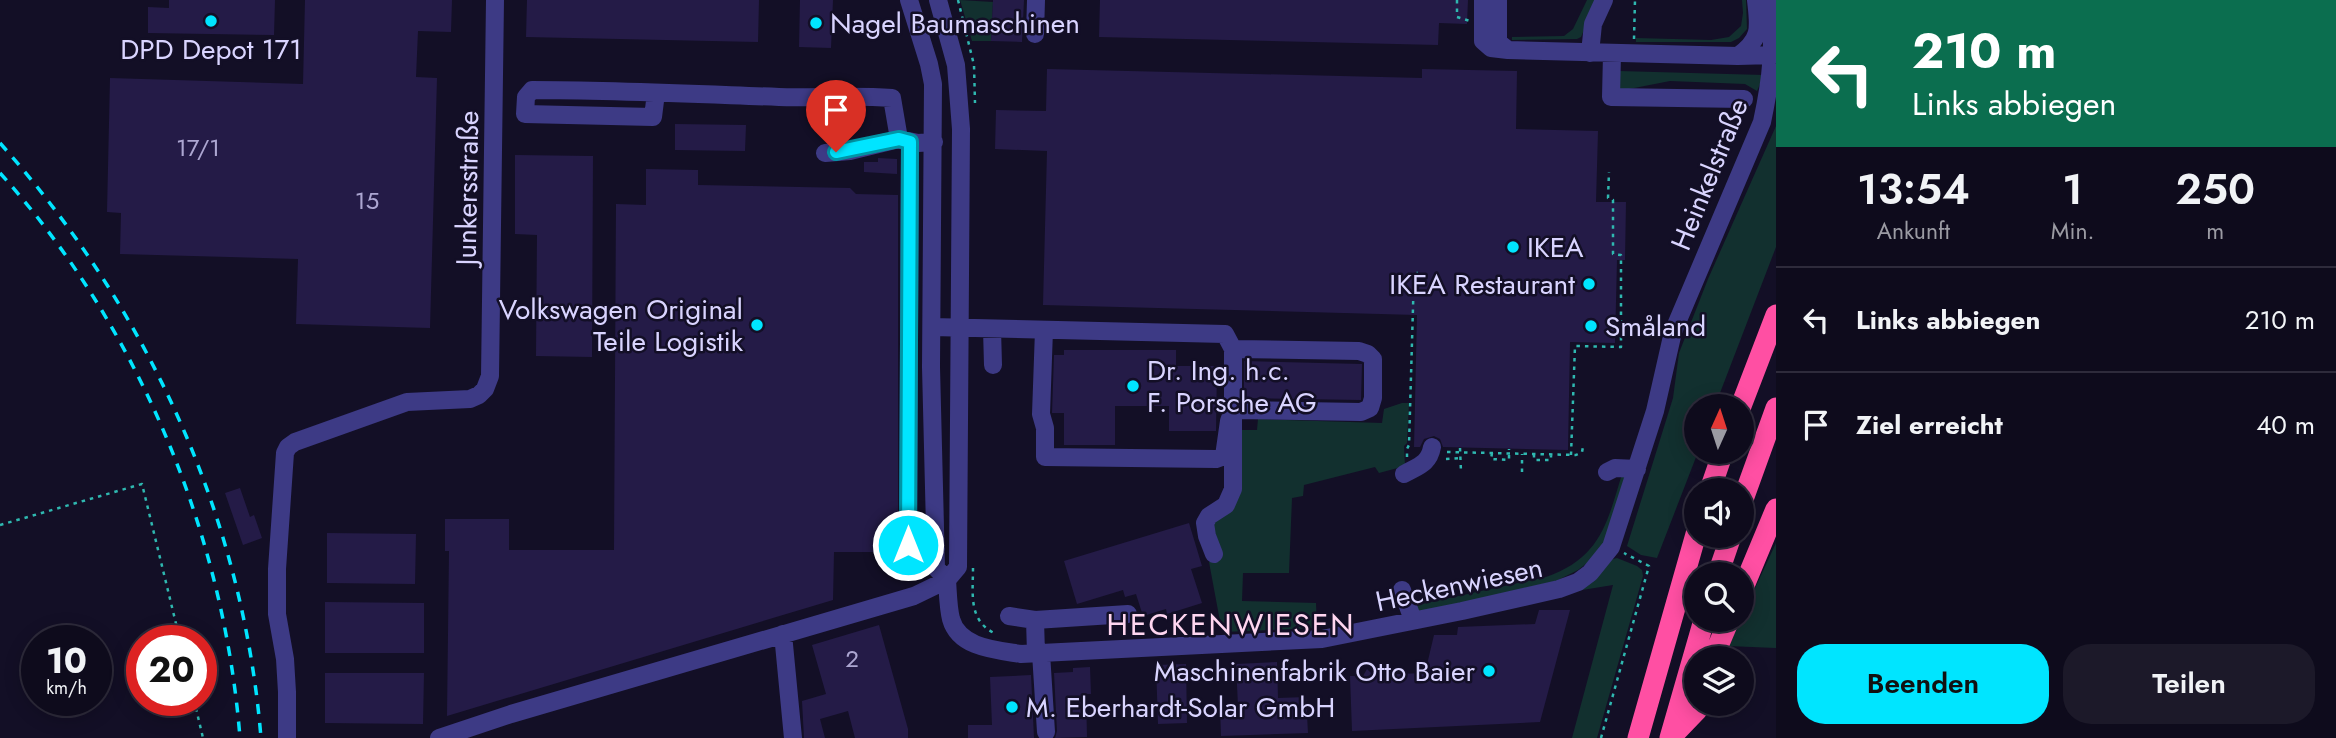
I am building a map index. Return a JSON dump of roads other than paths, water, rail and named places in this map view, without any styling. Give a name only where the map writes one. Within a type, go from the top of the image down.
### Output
[{"type":"highway","points":[[1746,394],[1776,315]]},
{"type":"highway","points":[[1751,478],[1776,408]]},
{"type":"highway","points":[[1754,562],[1776,509]]},
{"type":"highway","points":[[1638,738],[1692,548]]},
{"type":"highway","points":[[1670,738],[1701,632]]},
{"type":"highway","points":[[1670,738],[1691,716]]},
{"type":"street","name":"Junkersstraße","points":[[287,738],[285,659],[277,614],[276,569],[285,453],[288,447],[295,442],[407,402],[470,399],[480,395],[490,376],[495,0]]},
{"type":"street","points":[[909,0],[933,84],[932,327],[936,568],[947,580]]},
{"type":"street","points":[[439,738],[511,714],[914,596],[947,580],[958,567],[959,95],[953,48],[938,0]]},
{"type":"street","points":[[1035,34],[1036,0]]},
{"type":"street","points":[[1483,0],[1483,41],[1486,47],[1612,54],[1773,55]]},
{"type":"street","points":[[1498,0],[1498,42],[1508,50]]},
{"type":"street","points":[[1590,53],[1593,24],[1604,0]]},
{"type":"street","points":[[1738,56],[1753,42],[1757,34],[1756,0]]},
{"type":"street","name":"Heinkelstraße","points":[[1665,362],[1670,330],[1762,122],[1773,55],[1768,0]]},
{"type":"street","points":[[1612,54],[1611,97],[1744,99]]},
{"type":"street","points":[[656,93],[653,117],[525,114],[526,97],[532,90],[892,98],[904,141],[908,545],[911,550],[936,549]]},
{"type":"street","points":[[825,153],[904,141],[934,142]]},
{"type":"street","points":[[932,327],[1225,334],[1233,349],[1233,489],[1226,505],[1209,516],[1205,523],[1214,554]]},
{"type":"street","points":[[992,329],[993,365]]},
{"type":"street","points":[[1044,330],[1041,414],[1045,428],[1045,457],[1216,459],[1224,456],[1233,410]]},
{"type":"street","points":[[1233,349],[1359,351],[1373,359],[1373,398],[1370,408],[1361,412],[1233,410]]},
{"type":"street","name":"Heckenwiesen","points":[[947,580],[951,621],[964,639],[991,649],[1021,654],[1322,639],[1559,589],[1578,582],[1590,573],[1611,547],[1655,411],[1665,362]]},
{"type":"street","points":[[1404,474],[1426,463],[1432,447]]},
{"type":"street","points":[[1607,472],[1615,468],[1637,469]]},
{"type":"street","points":[[1402,590],[1413,620]]},
{"type":"street","points":[[1009,615],[1035,620],[1128,614]]},
{"type":"street","points":[[1035,620],[1046,732]]},
{"type":"street","points":[[783,634],[793,738]]},
{"type":"railway","points":[[0,143],[53,207],[100,274],[142,345],[179,419],[209,496],[233,575],[251,655],[261,738]]},
{"type":"railway","points":[[0,173],[49,233],[93,297],[132,365],[166,436],[193,509],[215,585],[231,661],[240,738]]},
{"type":"place","name":"DPD Depot 171","points":[[211,21]]},
{"type":"place","name":"Nagel Baumaschinen","points":[[816,23]]},
{"type":"place","name":"IKEA","points":[[1513,247]]},
{"type":"place","name":"IKEA Restaurant","points":[[1589,284]]},
{"type":"place","name":"Volkswagen Original Teile Logistik","points":[[757,325]]},
{"type":"place","name":"Småland","points":[[1591,326]]},
{"type":"place","name":"Dr. Ing. h.c. F. Porsche AG","points":[[1133,386]]},
{"type":"place","name":"Maschinenfabrik Otto Baier","points":[[1489,671]]},
{"type":"place","name":"M. Eberhardt-Solar GmbH","points":[[1012,707]]},
{"type":"district","name":"HECKENWIESEN","points":[[1231,625]]}]
